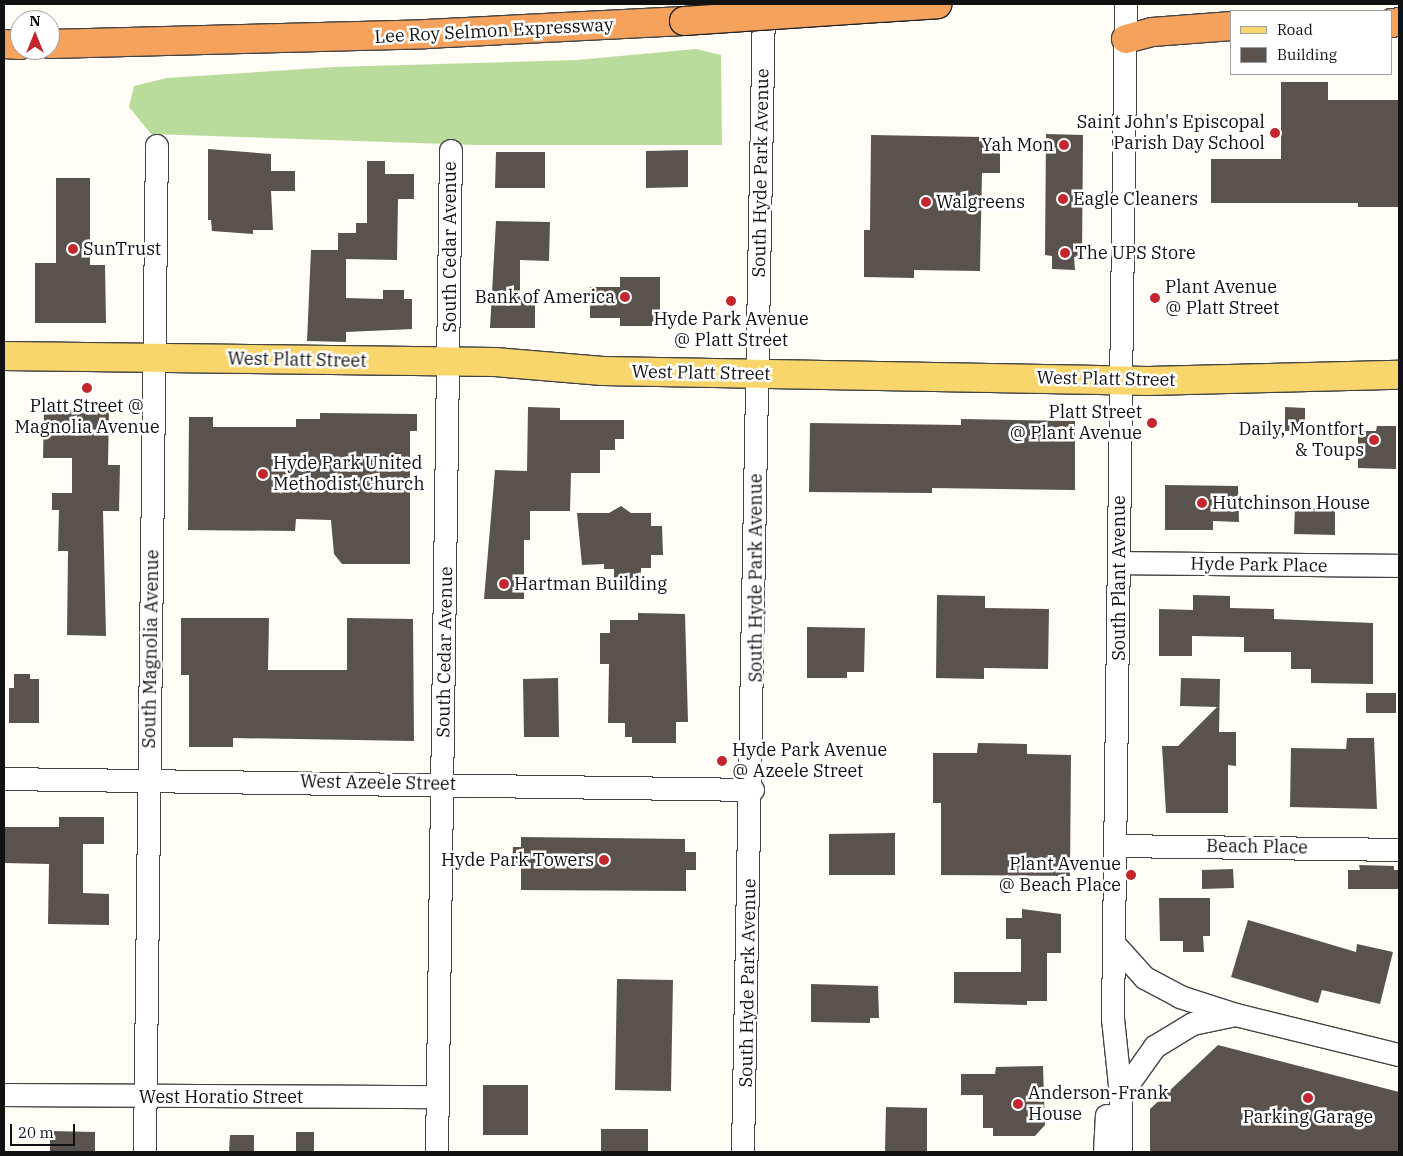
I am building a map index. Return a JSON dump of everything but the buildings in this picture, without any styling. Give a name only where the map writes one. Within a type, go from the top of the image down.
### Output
[{"type":"highway","name":"Lee Roy Selmon Expressway","points":[[60,44],[416,35],[684,21],[937,4]]},
{"type":"highway","points":[[1126,39],[1152,32],[1230,26]]},
{"type":"main road","name":"West Platt Street","points":[[4,356],[449,361],[603,371],[1121,380],[1399,375]]},
{"type":"street","name":"South Hyde Park Avenue","points":[[743,1152],[752,790],[764,4]]},
{"type":"street","name":"South Plant Avenue","points":[[1121,1152],[1121,1095],[1114,1019],[1126,4]]},
{"type":"street","name":"South Magnolia Avenue","points":[[145,1152],[148,781],[156,357],[157,146]]},
{"type":"street","name":"South Cedar Avenue","points":[[437,1152],[449,361],[450,151]]},
{"type":"street","name":"Hyde Park Place","points":[[1120,563],[1399,566]]},
{"type":"street","name":"West Azeele Street","points":[[4,779],[752,790]]},
{"type":"street","name":"Beach Place","points":[[1116,846],[1399,850]]},
{"type":"street","points":[[1115,945],[1151,982],[1236,1015],[1399,1054]]},
{"type":"street","points":[[1121,1095],[1155,1047],[1193,1024],[1236,1015]]},
{"type":"street","points":[[1105,1152],[1114,1019]]},
{"type":"street","name":"West Horatio Street","points":[[4,1095],[438,1097]]},
{"type":"green space","points":[[696,49],[721,55],[722,145],[477,145],[151,134],[129,107],[134,86],[167,78],[334,67],[577,60]]},
{"type":"place","name":"Saint John's Episcopal Parish Day School","points":[[1275,133]]},
{"type":"place","name":"Yah Mon","points":[[1064,145]]},
{"type":"place","name":"Eagle Cleaners","points":[[1063,199]]},
{"type":"place","name":"Walgreens","points":[[926,202]]},
{"type":"place","name":"SunTrust","points":[[73,249]]},
{"type":"place","name":"The UPS Store","points":[[1065,253]]},
{"type":"place","name":"Bank of America","points":[[625,297]]},
{"type":"place","name":"Plant Avenue @ Platt Street","points":[[1155,298]]},
{"type":"place","name":"Hyde Park Avenue @ Platt Street","points":[[731,301]]},
{"type":"place","name":"Platt Street @ Magnolia Avenue","points":[[87,388]]},
{"type":"place","name":"Platt Street @ Plant Avenue","points":[[1152,423]]},
{"type":"place","name":"Daily, Montfort & Toups","points":[[1374,440]]},
{"type":"place","name":"Hyde Park United Methodist Church","points":[[263,474]]},
{"type":"place","name":"Hutchinson House","points":[[1202,503]]},
{"type":"place","name":"Hartman Building","points":[[504,584]]},
{"type":"place","name":"Hyde Park Avenue @ Azeele Street","points":[[722,761]]},
{"type":"place","name":"Hyde Park Towers","points":[[604,860]]},
{"type":"place","name":"Plant Avenue @ Beach Place","points":[[1131,875]]},
{"type":"place","name":"Parking Garage","points":[[1308,1098]]},
{"type":"place","name":"Anderson-Frank House","points":[[1018,1104]]}]
